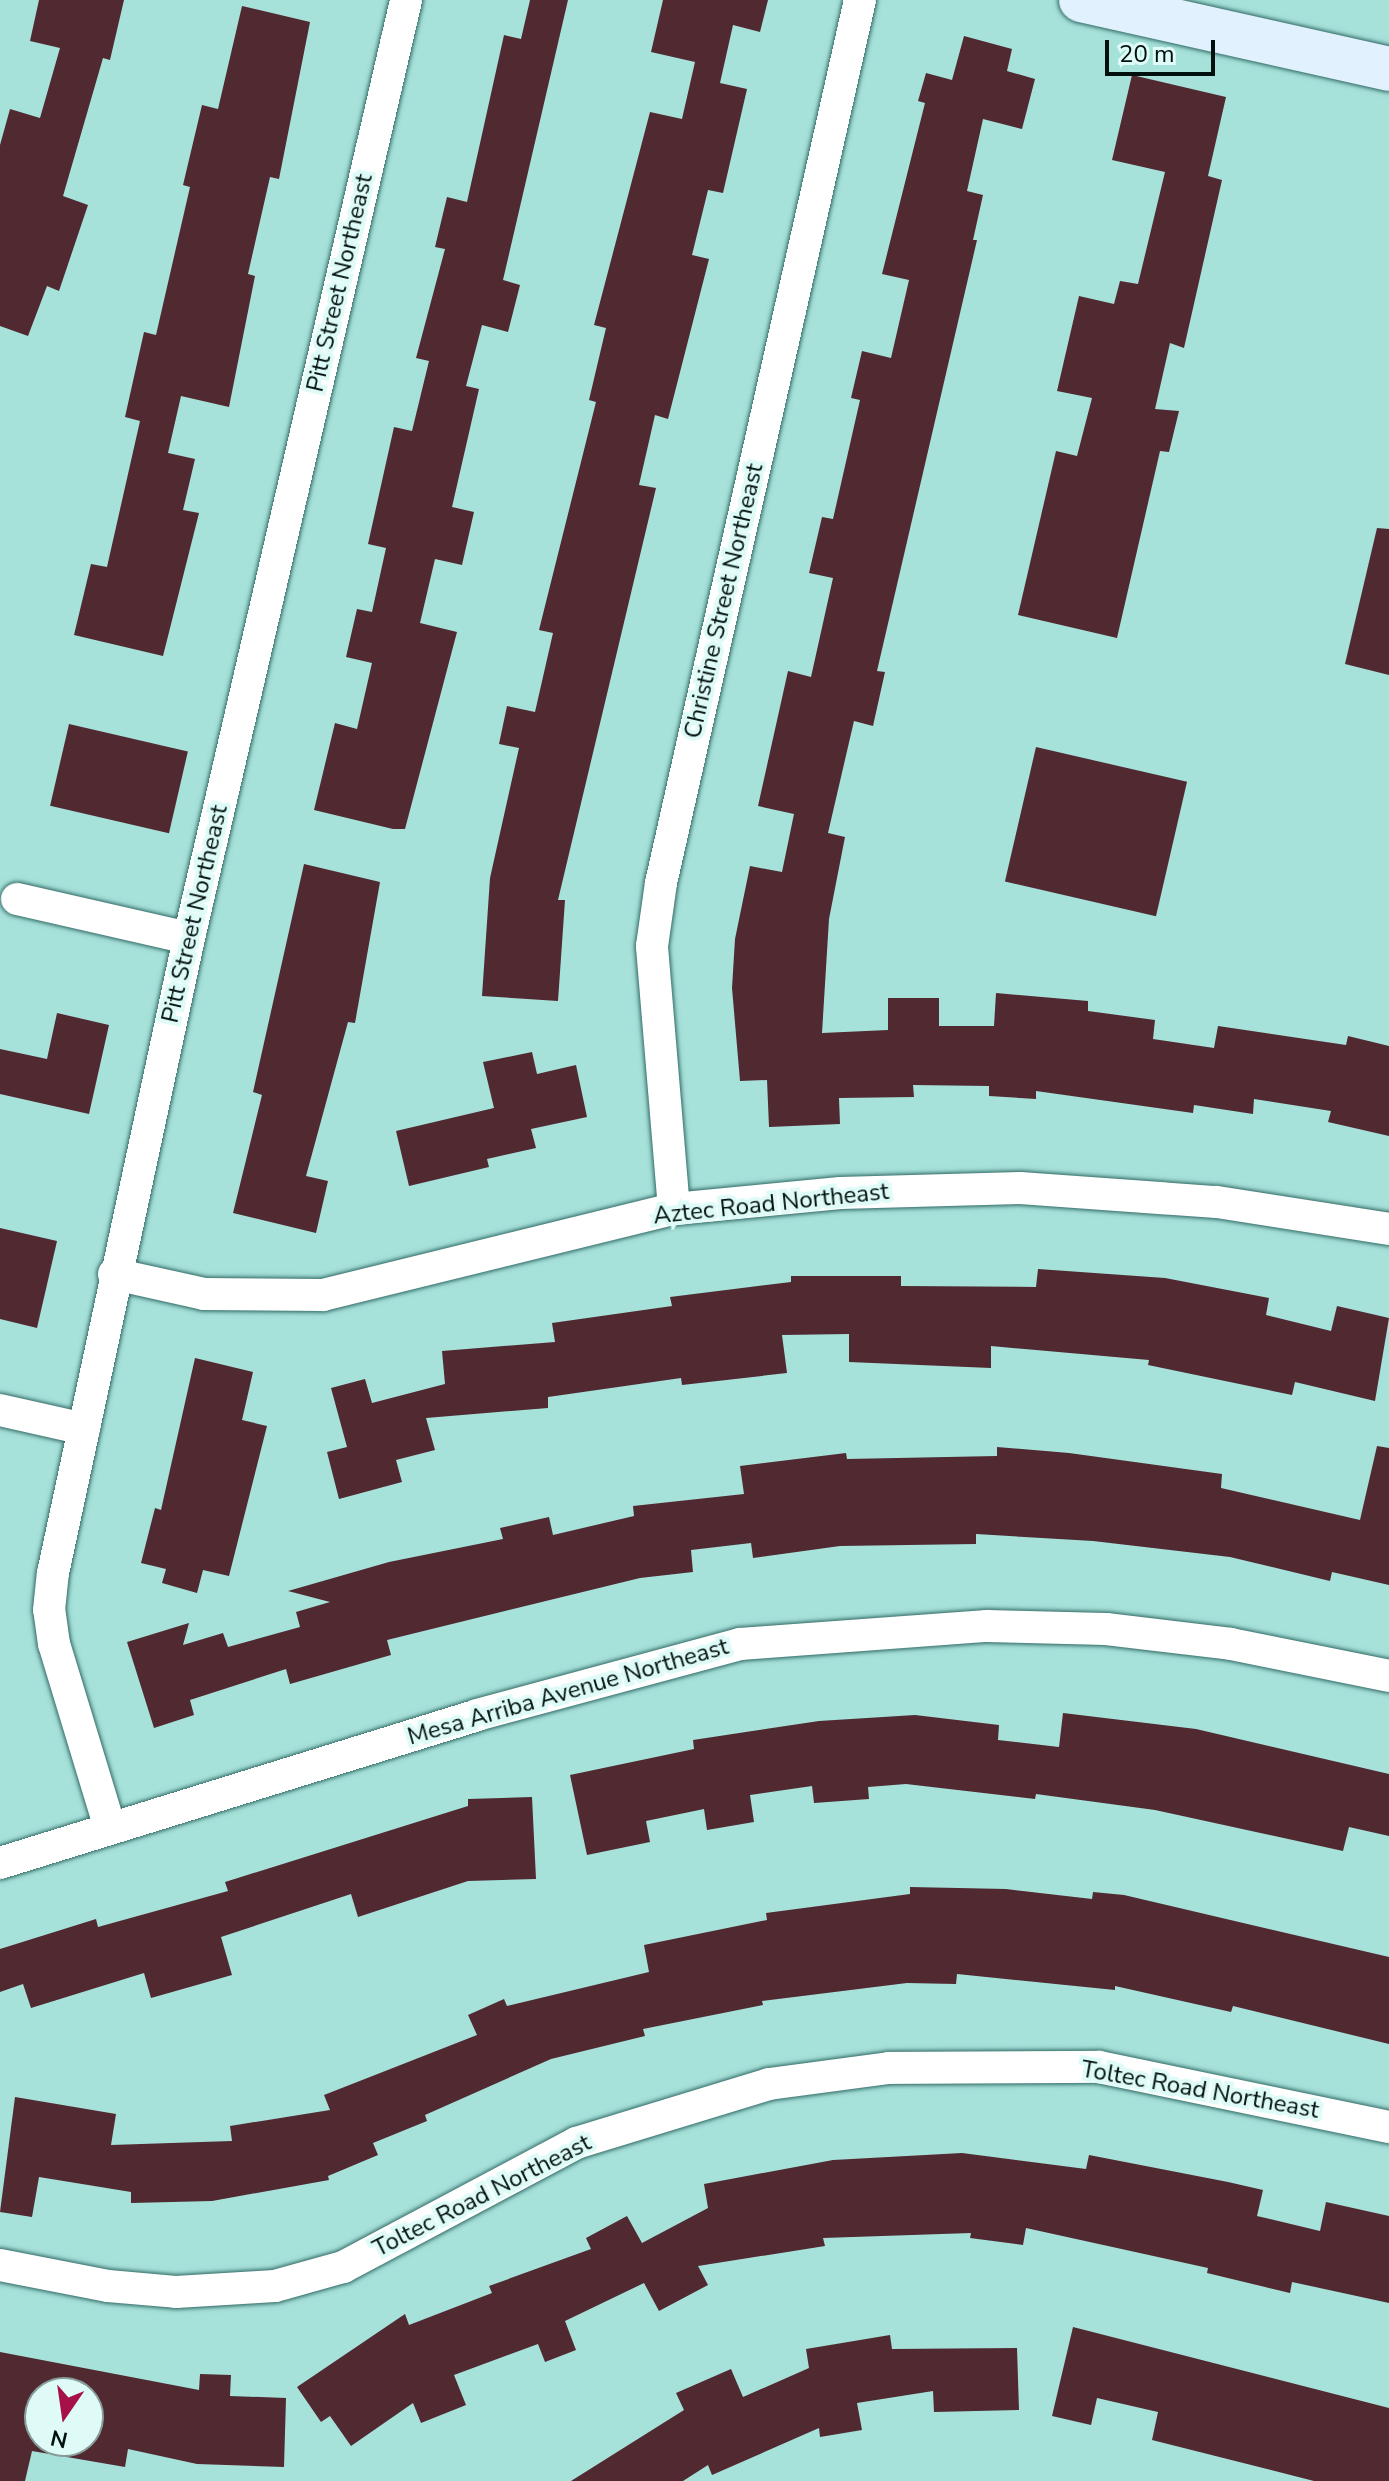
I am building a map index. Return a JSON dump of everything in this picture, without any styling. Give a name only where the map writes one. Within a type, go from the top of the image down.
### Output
[{"type":"main road","points":[[1081,0],[1389,69]]},
{"type":"street","name":"Pitt Street Northeast","points":[[110,1828],[54,1644],[49,1610],[114,1274],[406,0]]},
{"type":"street","name":"Christine Street Northeast","points":[[674,1209],[652,946],[661,883],[860,0]]},
{"type":"street","points":[[17,899],[189,938]]},
{"type":"street","name":"Aztec Road Northeast","points":[[114,1274],[204,1294],[323,1295],[674,1209],[840,1193],[1020,1188],[1217,1202],[1389,1229]]},
{"type":"street","points":[[0,1410],[84,1429]]},
{"type":"street","name":"Mesa Arriba Avenue Northeast","points":[[0,1863],[477,1715],[740,1644],[987,1626],[1106,1629],[1231,1644],[1389,1676]]},
{"type":"street","name":"Toltec Road Northeast","points":[[0,2265],[108,2286],[176,2292],[275,2286],[343,2267],[576,2143],[769,2084],[889,2068],[1099,2067],[1389,2127]]},
{"type":"building","points":[[39,0],[124,0],[110,60],[103,58],[63,196],[88,205],[59,291],[47,286],[28,336],[0,326],[0,145],[10,109],[40,118],[60,48],[30,41]]},
{"type":"building","points":[[530,0],[568,0],[503,280],[520,285],[508,332],[482,325],[466,386],[479,389],[452,507],[474,512],[462,565],[435,559],[420,623],[457,632],[405,829],[393,829],[314,810],[335,723],[357,729],[372,663],[346,657],[357,609],[372,612],[386,548],[368,544],[394,427],[412,431],[429,361],[416,358],[445,249],[435,247],[447,197],[467,202],[504,35],[521,39]]},
{"type":"building","points":[[663,0],[768,0],[760,32],[733,25],[720,83],[747,89],[723,193],[708,190],[692,255],[709,259],[668,419],[655,415],[639,485],[656,488],[558,900],[565,900],[558,1001],[482,996],[490,878],[519,748],[499,744],[507,706],[535,712],[553,633],[539,630],[596,402],[589,400],[606,328],[594,325],[650,112],[682,119],[695,62],[651,52]]},
{"type":"building","points":[[242,6],[310,22],[279,179],[270,177],[248,274],[255,276],[229,407],[181,396],[168,453],[195,459],[183,510],[199,513],[163,656],[74,635],[91,564],[107,567],[140,421],[125,417],[144,332],[156,335],[190,187],[183,185],[202,105],[218,109]]},
{"type":"building","points":[[964,36],[1012,49],[1007,71],[1035,79],[1022,129],[983,119],[967,191],[983,195],[973,240],[977,240],[877,671],[885,672],[873,726],[854,721],[828,833],[845,837],[829,919],[822,1033],[888,1030],[888,998],[939,998],[939,1026],[994,1026],[996,993],[1088,1001],[1088,1011],[1155,1020],[1153,1039],[1214,1048],[1218,1026],[1346,1045],[1348,1036],[1389,1046],[1389,1136],[1328,1122],[1331,1111],[1254,1099],[1253,1114],[1194,1105],[1193,1113],[1036,1091],[1036,1099],[989,1096],[989,1086],[913,1085],[914,1097],[839,1098],[840,1124],[769,1127],[767,1080],[740,1081],[732,988],[735,939],[750,866],[782,872],[794,814],[758,806],[788,671],[811,677],[833,578],[809,573],[822,517],[833,519],[860,400],[851,398],[862,351],[891,358],[909,280],[882,274],[925,103],[918,101],[926,73],[952,80]]},
{"type":"building","points":[[1132,75],[1226,97],[1208,176],[1222,180],[1184,348],[1170,343],[1155,409],[1179,411],[1169,452],[1160,451],[1117,638],[1018,615],[1056,451],[1077,456],[1092,398],[1057,391],[1079,296],[1114,304],[1120,281],[1138,284],[1165,172],[1112,160]]},
{"type":"building","points":[[1377,528],[1389,529],[1389,675],[1345,664]]},
{"type":"building","points":[[69,724],[188,751],[169,833],[50,806]]},
{"type":"building","points":[[1036,747],[1187,782],[1156,916],[1005,881]]},
{"type":"building","points":[[304,864],[380,882],[355,1023],[348,1022],[306,1176],[328,1181],[316,1233],[233,1213],[262,1095],[253,1092]]},
{"type":"building","points":[[57,1013],[109,1025],[89,1114],[0,1094],[0,1049],[47,1059]]},
{"type":"building","points":[[532,1052],[537,1074],[576,1065],[587,1117],[531,1129],[536,1148],[487,1159],[489,1167],[409,1186],[396,1131],[494,1108],[483,1062]]},
{"type":"building","points":[[0,1228],[57,1241],[37,1328],[0,1319]]},
{"type":"building","points":[[1038,1269],[1165,1278],[1269,1298],[1266,1315],[1331,1331],[1337,1306],[1389,1318],[1375,1401],[1295,1382],[1292,1395],[1148,1365],[1149,1360],[991,1346],[991,1368],[849,1362],[849,1334],[782,1335],[787,1373],[682,1385],[681,1378],[548,1397],[548,1408],[426,1418],[435,1450],[396,1460],[402,1482],[339,1499],[327,1452],[347,1447],[331,1388],[365,1379],[372,1403],[445,1384],[442,1351],[555,1342],[552,1323],[672,1306],[670,1297],[791,1282],[791,1276],[901,1276],[901,1286],[1036,1287]]},
{"type":"building","points":[[195,1358],[253,1372],[242,1420],[267,1426],[229,1576],[203,1570],[197,1593],[162,1583],[166,1569],[141,1563],[155,1508],[161,1510]]},
{"type":"building","points":[[1377,1446],[1389,1448],[1389,1585],[1332,1572],[1330,1581],[1230,1557],[1093,1541],[976,1534],[976,1544],[840,1546],[753,1558],[751,1543],[691,1550],[693,1572],[640,1578],[387,1640],[391,1655],[290,1684],[286,1669],[190,1700],[194,1715],[154,1728],[127,1642],[189,1623],[183,1645],[223,1633],[228,1647],[300,1627],[296,1612],[330,1602],[288,1591],[389,1562],[503,1539],[500,1528],[549,1517],[553,1535],[634,1516],[633,1506],[744,1494],[740,1466],[846,1453],[847,1459],[997,1456],[997,1447],[1069,1453],[1222,1474],[1221,1488],[1360,1520]]},
{"type":"building","points":[[1063,1713],[1196,1729],[1389,1774],[1389,1836],[1349,1827],[1343,1851],[1155,1810],[1036,1794],[1035,1799],[906,1784],[868,1787],[869,1799],[814,1803],[812,1786],[750,1795],[754,1822],[707,1830],[704,1809],[646,1821],[650,1842],[587,1855],[570,1775],[694,1749],[693,1740],[819,1721],[915,1715],[999,1725],[998,1740],[1059,1747]]},
{"type":"building","points":[[532,1797],[536,1879],[468,1881],[358,1917],[351,1894],[221,1937],[232,1975],[151,1998],[144,1973],[31,2008],[23,1984],[0,1992],[0,1949],[96,1919],[98,1927],[228,1891],[225,1882],[468,1806],[468,1799]]},
{"type":"building","points":[[910,1887],[1006,1889],[1092,1899],[1093,1892],[1124,1895],[1389,1957],[1389,2044],[1233,2006],[1231,2012],[1115,1986],[1115,1990],[957,1974],[956,1984],[907,1983],[762,2001],[763,2005],[643,2029],[645,2036],[551,2059],[425,2115],[427,2121],[373,2143],[378,2155],[328,2176],[329,2180],[212,2201],[131,2203],[131,2192],[39,2177],[32,2217],[0,2212],[15,2097],[116,2114],[111,2145],[232,2141],[230,2126],[330,2110],[324,2095],[477,2035],[468,2015],[504,1999],[507,2006],[649,1972],[644,1945],[767,1920],[766,1913],[910,1894]]},
{"type":"building","points":[[962,2153],[1086,2169],[1089,2155],[1228,2182],[1263,2190],[1257,2216],[1320,2231],[1326,2202],[1389,2216],[1389,2303],[1292,2282],[1290,2293],[1207,2273],[1208,2268],[1026,2228],[1023,2245],[970,2238],[971,2233],[823,2238],[825,2246],[698,2266],[708,2285],[659,2311],[644,2283],[565,2321],[576,2350],[545,2362],[538,2344],[454,2375],[466,2405],[421,2423],[413,2403],[351,2446],[330,2416],[321,2422],[297,2387],[405,2314],[409,2325],[492,2293],[489,2286],[591,2249],[586,2238],[627,2216],[642,2243],[708,2208],[704,2184],[833,2160]]},
{"type":"building","points":[[1073,2327],[1389,2408],[1389,2481],[1314,2481],[1152,2440],[1158,2412],[1097,2398],[1091,2425],[1052,2416]]},
{"type":"building","points":[[890,2335],[892,2349],[1017,2348],[1019,2410],[934,2412],[933,2391],[857,2403],[862,2430],[820,2437],[819,2428],[712,2475],[708,2465],[683,2481],[571,2481],[684,2410],[676,2393],[731,2369],[743,2397],[809,2368],[806,2349]]},
{"type":"building","points":[[0,2352],[199,2390],[200,2374],[231,2375],[230,2396],[286,2398],[284,2467],[197,2464],[128,2449],[125,2467],[67,2457],[104,2457],[104,2377],[24,2377],[24,2457],[31,2457],[25,2481],[0,2481]]}]
